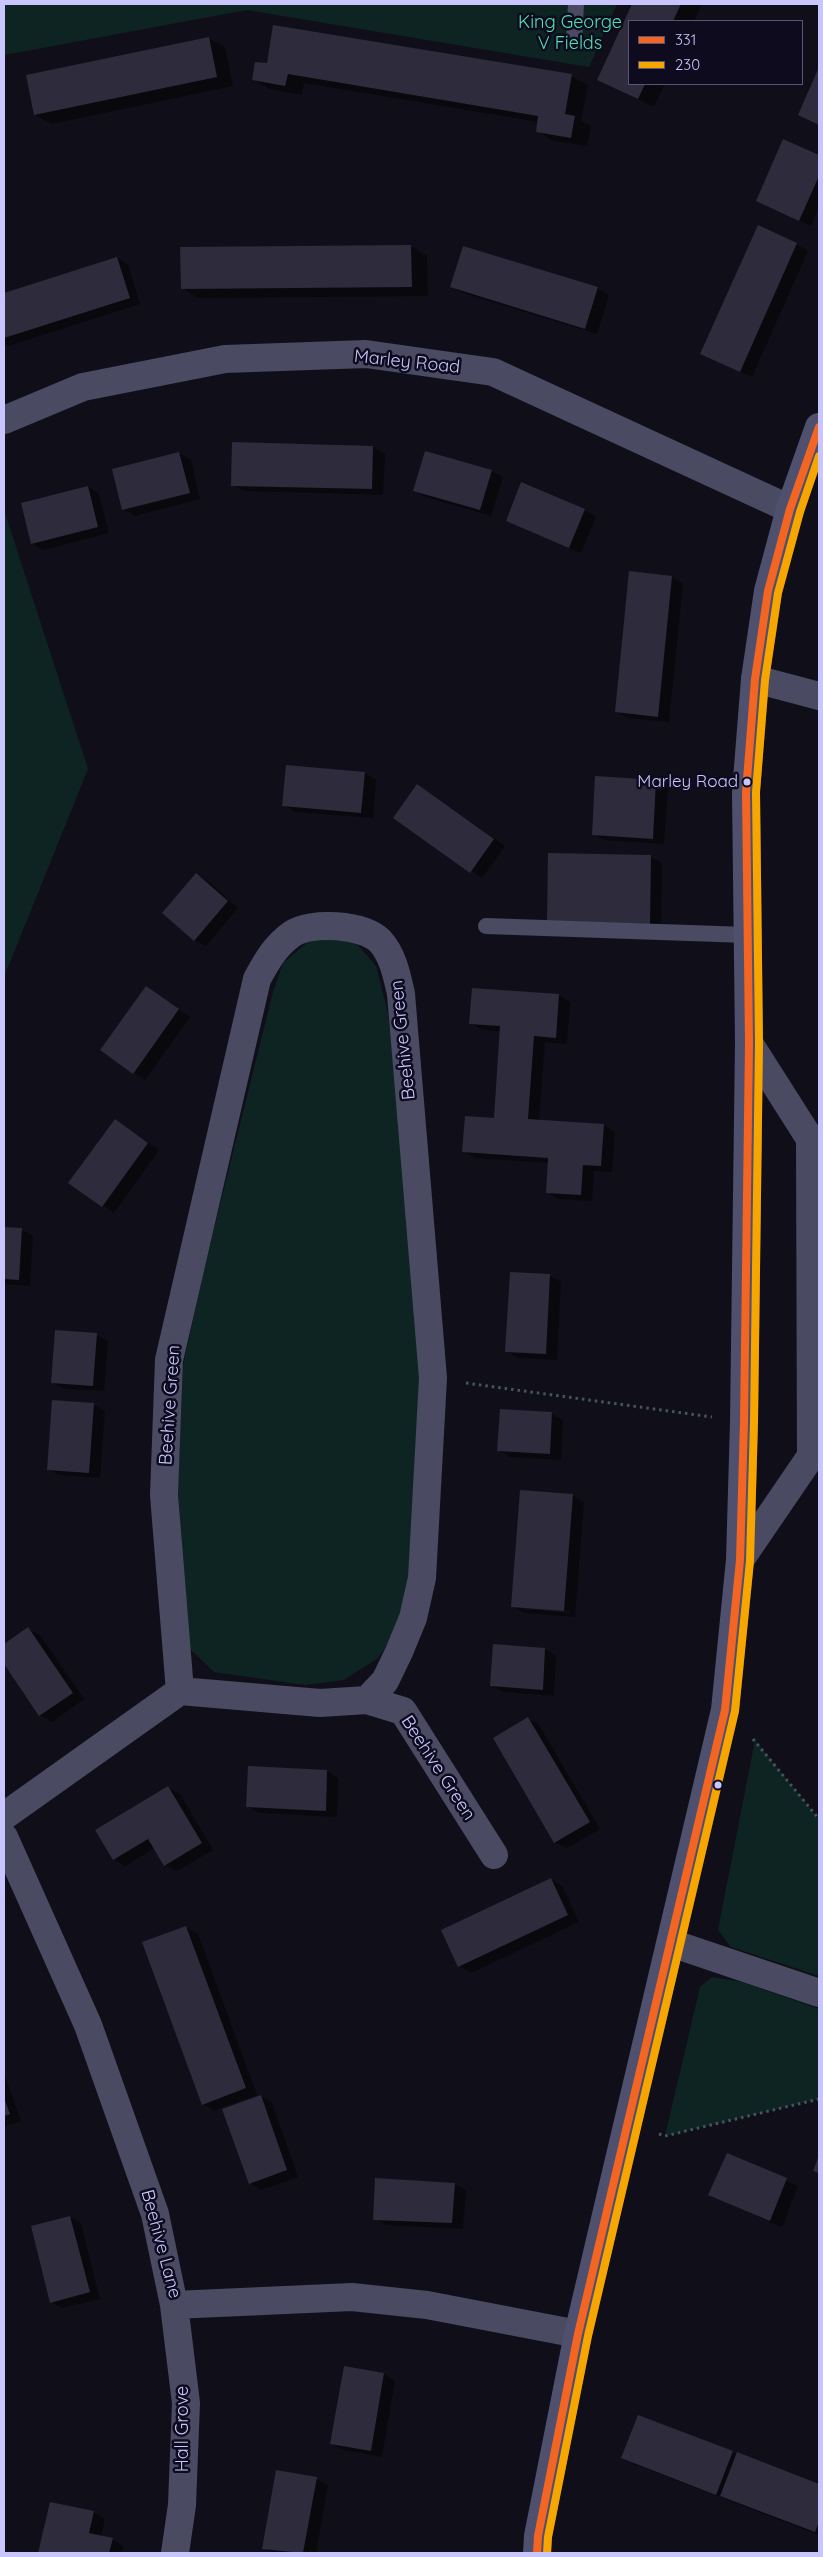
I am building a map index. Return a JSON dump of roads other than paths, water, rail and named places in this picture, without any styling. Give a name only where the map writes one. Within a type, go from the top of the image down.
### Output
[{"type":"street","name":"Marley Road","points":[[4,420],[83,387],[225,359],[366,354],[493,372],[790,509]]},
{"type":"street","points":[[538,2553],[538,2536],[578,2334],[672,1943],[725,1710],[740,1560],[744,1422],[749,1043],[746,792],[754,679],[768,590],[790,509],[819,427]]},
{"type":"street","points":[[754,679],[819,696]]},
{"type":"street","name":"Beehive Green","points":[[367,1700],[385,1680],[414,1618],[422,1578],[433,1378],[401,994],[395,966],[379,940],[351,926],[322,926],[294,932],[271,952],[257,979],[169,1360],[164,1495],[180,1691],[320,1703],[367,1700],[403,1711],[494,1855]]},
{"type":"street","points":[[740,1560],[811,1456],[810,1139],[749,1043]]},
{"type":"street","points":[[4,1816],[180,1691]]},
{"type":"street","name":"Beehive Lane","points":[[4,1837],[88,2025],[155,2214],[174,2305],[352,2297],[427,2305],[578,2334]]},
{"type":"street","points":[[672,1943],[819,1993]]},
{"type":"street","name":"Hall Grove","points":[[174,2305],[186,2403],[182,2505],[175,2553]]},
{"type":"lane","points":[[574,43],[576,4]]},
{"type":"lane","points":[[486,926],[748,935]]},
{"type":"place","name":"Marley Road","points":[[747,782]]},
{"type":"park label","name":"King George V Fields","points":[[570,33]]}]
